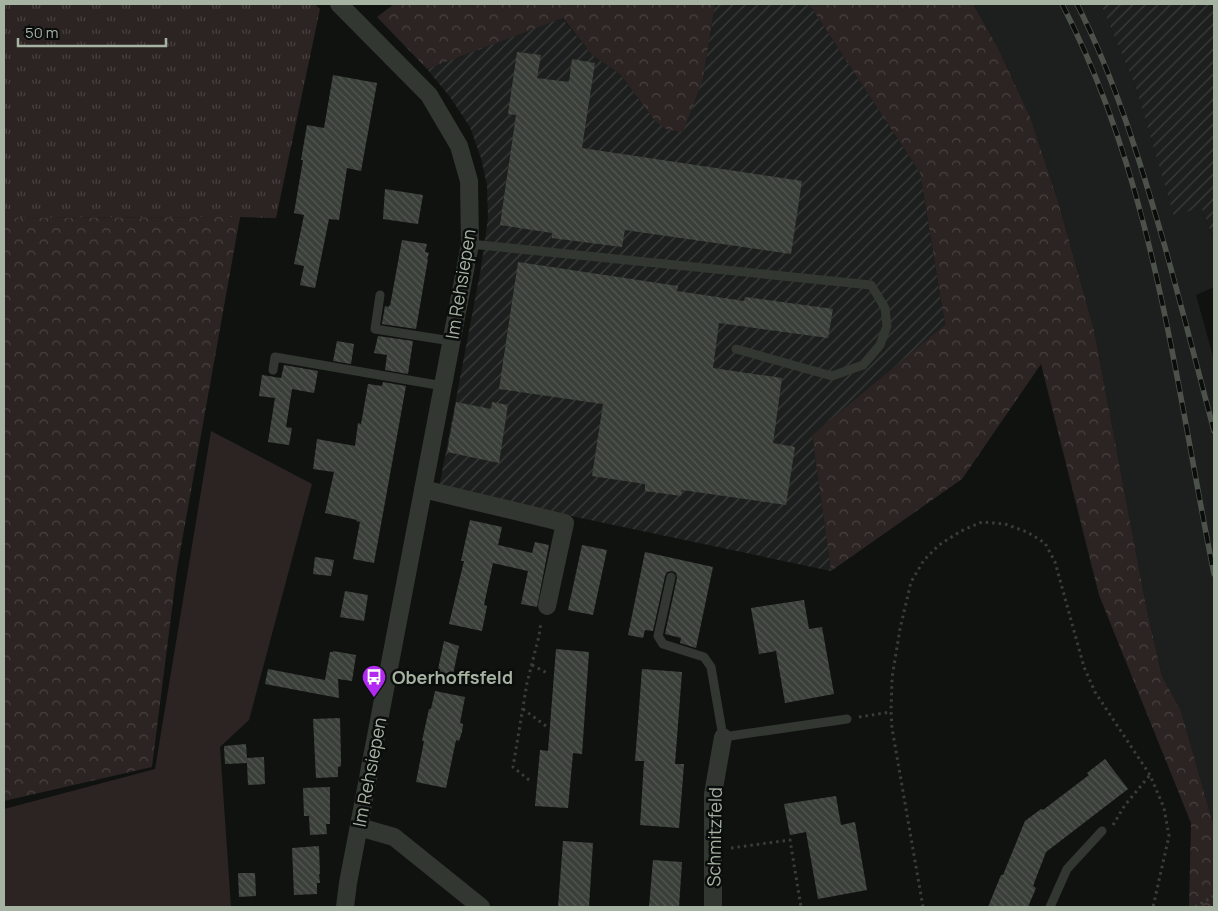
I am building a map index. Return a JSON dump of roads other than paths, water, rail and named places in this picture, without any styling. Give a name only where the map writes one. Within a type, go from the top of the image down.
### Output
[{"type":"street","name":"Im Rehsiepen","points":[[339,4],[430,95],[459,146],[469,181],[470,244],[358,827],[345,907]]},
{"type":"street","points":[[423,489],[565,523],[547,606]]},
{"type":"street","name":"Schmitzfeld","points":[[713,907],[713,794],[723,737]]},
{"type":"street","points":[[358,827],[394,836],[481,907]]},
{"type":"lane","points":[[470,244],[871,285],[885,308],[887,326],[880,345],[863,365],[832,376],[736,349]]},
{"type":"lane","points":[[380,295],[375,329],[451,341]]},
{"type":"lane","points":[[273,370],[275,357],[443,386]]},
{"type":"lane","points":[[671,577],[658,636],[663,644],[704,657],[711,668],[723,737],[848,719]]},
{"type":"lane","points":[[1050,907],[1067,868],[1102,831]]},
{"type":"railway","points":[[1062,4],[1093,71],[1119,141],[1140,211],[1158,283],[1173,356],[1214,574]]},
{"type":"railway","points":[[1077,4],[1104,63],[1137,154],[1165,247],[1214,431]]},
{"type":"place","name":"Oberhoffsfeld","points":[[374,698]]}]
